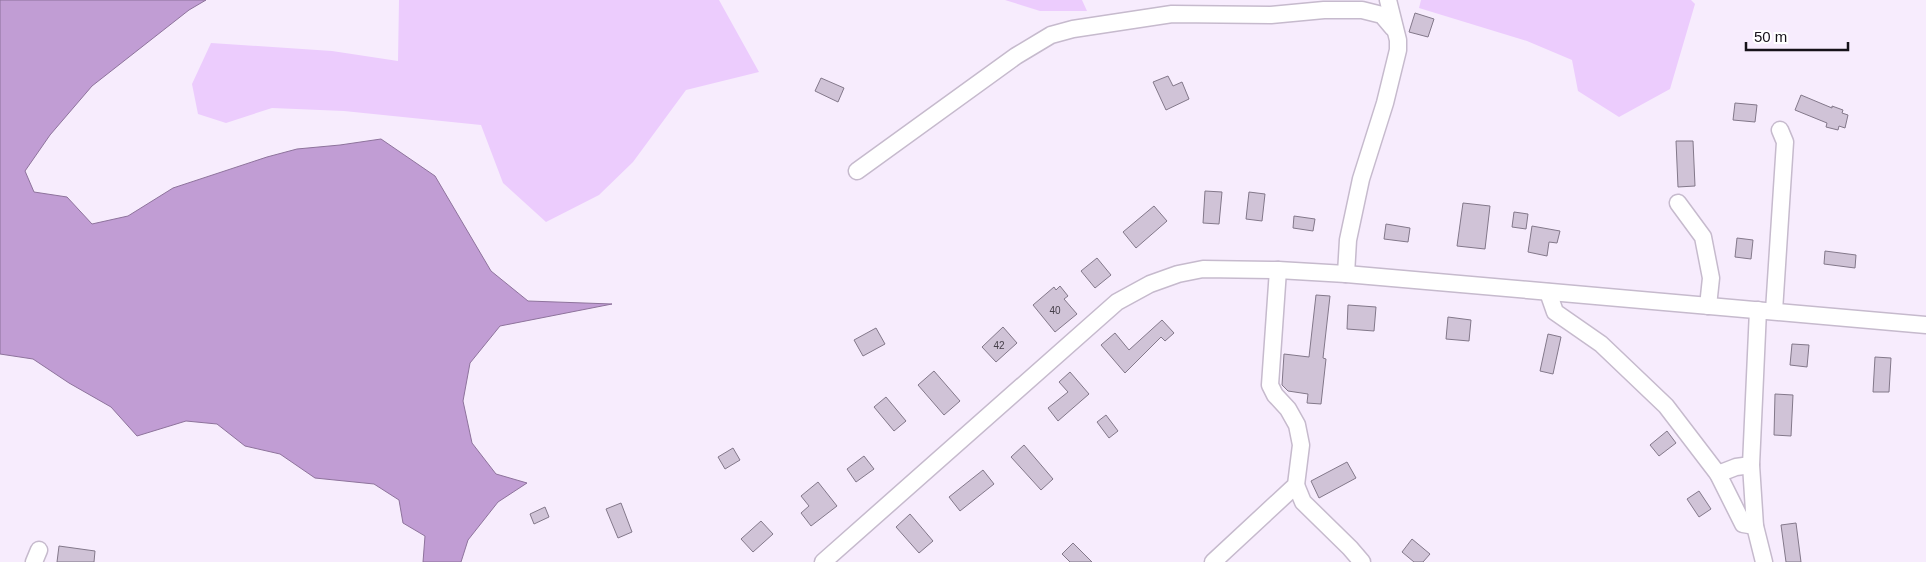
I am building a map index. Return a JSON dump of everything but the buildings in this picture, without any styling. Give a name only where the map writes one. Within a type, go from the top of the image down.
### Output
[{"type":"street","points":[[1346,274],[1348,240],[1361,179],[1385,102],[1398,50],[1398,40],[1393,28],[1388,0]]},
{"type":"street","points":[[857,170],[1016,56],[1052,35],[1072,29],[1172,14],[1271,15],[1324,10],[1362,10],[1382,16],[1393,28]]},
{"type":"street","points":[[1764,562],[1755,526],[1751,465],[1785,142],[1780,130]]},
{"type":"street","points":[[1678,203],[1703,237],[1711,278],[1708,306]]},
{"type":"street","points":[[823,562],[1117,302],[1150,284],[1178,274],[1203,269],[1278,270],[1346,274],[1926,325]]},
{"type":"street","points":[[1278,270],[1270,385],[1275,395],[1288,409],[1297,426],[1302,445],[1296,485],[1303,502],[1362,562]]},
{"type":"street","points":[[1548,292],[1555,312],[1601,344],[1666,406],[1718,474],[1743,524],[1755,526]]},
{"type":"street","points":[[1718,474],[1736,467],[1751,465]]},
{"type":"street","points":[[1213,562],[1296,485]]},
{"type":"shaded area","points":[[0,0],[206,0],[189,10],[92,86],[50,135],[25,171],[34,192],[67,197],[92,224],[128,216],[173,188],[267,157],[297,149],[381,139],[435,176],[491,271],[528,301],[612,304],[500,326],[470,363],[463,401],[472,443],[496,474],[527,483],[498,502],[468,540],[461,562],[423,562],[425,536],[403,523],[399,500],[374,484],[315,478],[280,454],[245,446],[217,424],[186,421],[137,436],[111,407],[69,383],[33,359],[0,354]]},
{"type":"shaded area","points":[[399,0],[719,0],[759,72],[686,90],[633,162],[599,195],[546,222],[503,183],[481,125],[344,111],[272,108],[226,123],[198,114],[192,84],[211,43],[332,51],[398,61]]},
{"type":"shaded area","points":[[1005,0],[1082,0],[1087,11],[1040,11]]},
{"type":"shaded area","points":[[1421,0],[1691,0],[1695,4],[1670,89],[1619,117],[1578,91],[1572,60],[1527,41],[1419,8]]}]
